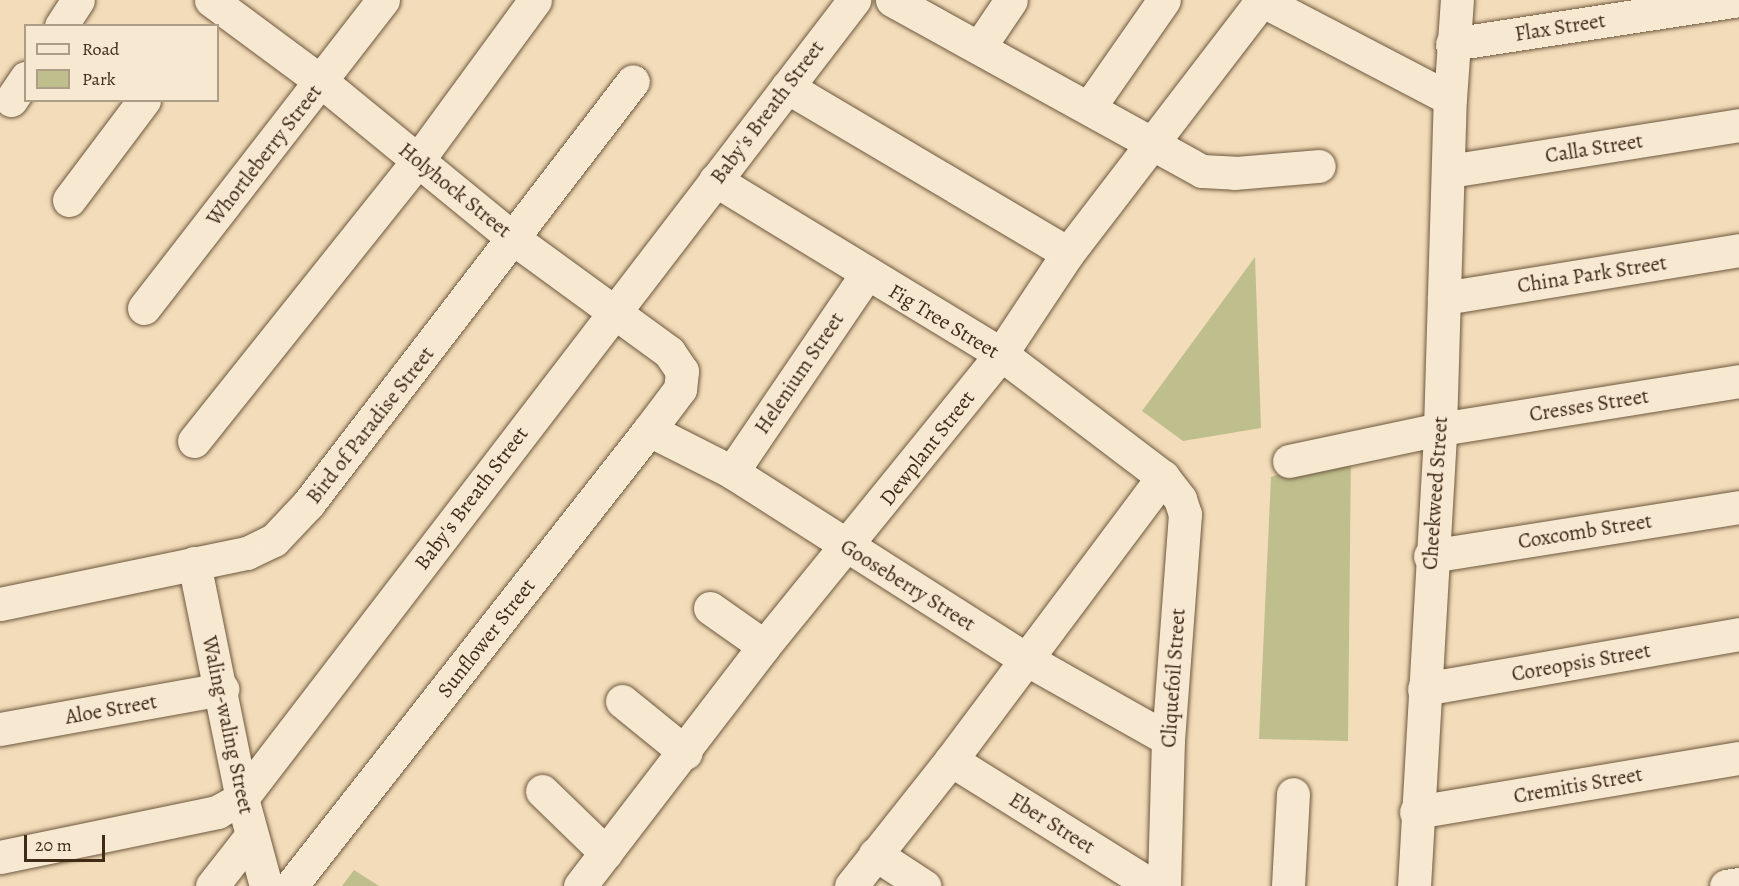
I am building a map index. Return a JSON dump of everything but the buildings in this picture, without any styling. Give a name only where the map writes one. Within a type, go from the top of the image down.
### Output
[{"type":"street","points":[[62,24],[78,0]]},
{"type":"street","name":"Whortleberry Street","points":[[144,308],[322,82],[383,0]]},
{"type":"street","points":[[194,441],[418,160],[535,0]]},
{"type":"street","name":"Baby's Breath Street","points":[[0,857],[217,812],[242,798],[613,311],[854,0]]},
{"type":"street","points":[[892,0],[1090,106],[1202,171],[1235,173],[1319,166]]},
{"type":"street","points":[[980,46],[1011,0]]},
{"type":"street","points":[[1090,106],[1164,0]]},
{"type":"street","points":[[1262,0],[1450,99]]},
{"type":"street","name":"Dewplant Street","points":[[580,886],[686,753],[764,646],[848,547],[1001,354],[1068,253],[1262,0]]},
{"type":"street","name":"Cheekweed Street","points":[[1414,886],[1430,556],[1440,429],[1452,44],[1457,0]]},
{"type":"street","name":"Flax Street","points":[[1452,44],[1739,0]]},
{"type":"street","name":"Holyhock Street","points":[[212,7],[322,82],[514,238],[669,352],[682,371],[680,389]]},
{"type":"street","name":"Bird of Paradise Street","points":[[0,604],[248,553],[290,527],[633,81]]},
{"type":"street","points":[[787,87],[1068,253]]},
{"type":"street","points":[[69,200],[142,102]]},
{"type":"street","name":"Calla Street","points":[[1449,171],[1739,125]]},
{"type":"street","name":"Fig Tree Street","points":[[716,180],[866,274],[1001,354],[1163,477]]},
{"type":"street","name":"China Park Street","points":[[1444,298],[1739,249]]},
{"type":"street","name":"Helenium Street","points":[[732,472],[866,274]]},
{"type":"street","name":"Cresses Street","points":[[1289,461],[1440,429],[1739,381]]},
{"type":"street","name":"Sunflower Street","points":[[291,886],[680,389]]},
{"type":"street","name":"Gooseberry Street","points":[[650,430],[732,472],[1026,659],[1168,739]]},
{"type":"street","points":[[851,886],[951,759],[1163,477]]},
{"type":"street","name":"Cliquefoil Street","points":[[1163,477],[1180,499],[1185,514],[1168,739],[1164,886]]},
{"type":"street","name":"Coxcomb Street","points":[[1430,556],[1739,507]]},
{"type":"street","name":"Waling-waling Street","points":[[194,563],[222,689],[242,798],[266,886]]},
{"type":"street","points":[[710,608],[764,646]]},
{"type":"street","name":"Coreopsis Street","points":[[1424,689],[1739,634]]},
{"type":"street","name":"Aloe Street","points":[[0,729],[222,689]]},
{"type":"street","points":[[622,701],[686,753]]},
{"type":"street","name":"Cremitis Street","points":[[1416,812],[1739,758]]},
{"type":"street","name":"Eber Street","points":[[951,759],[1153,886]]},
{"type":"street","points":[[542,791],[606,854]]},
{"type":"street","points":[[1288,886],[1293,794]]},
{"type":"street","points":[[212,886],[251,836]]},
{"type":"street","points":[[875,854],[924,886]]},
{"type":"street","points":[[1726,886],[1739,884]]},
{"type":"green space","points":[[1255,257],[1261,428],[1183,441],[1142,411]]},
{"type":"green space","points":[[1351,451],[1348,741],[1259,739],[1271,477]]},
{"type":"green space","points":[[354,870],[379,886],[342,886]]}]
